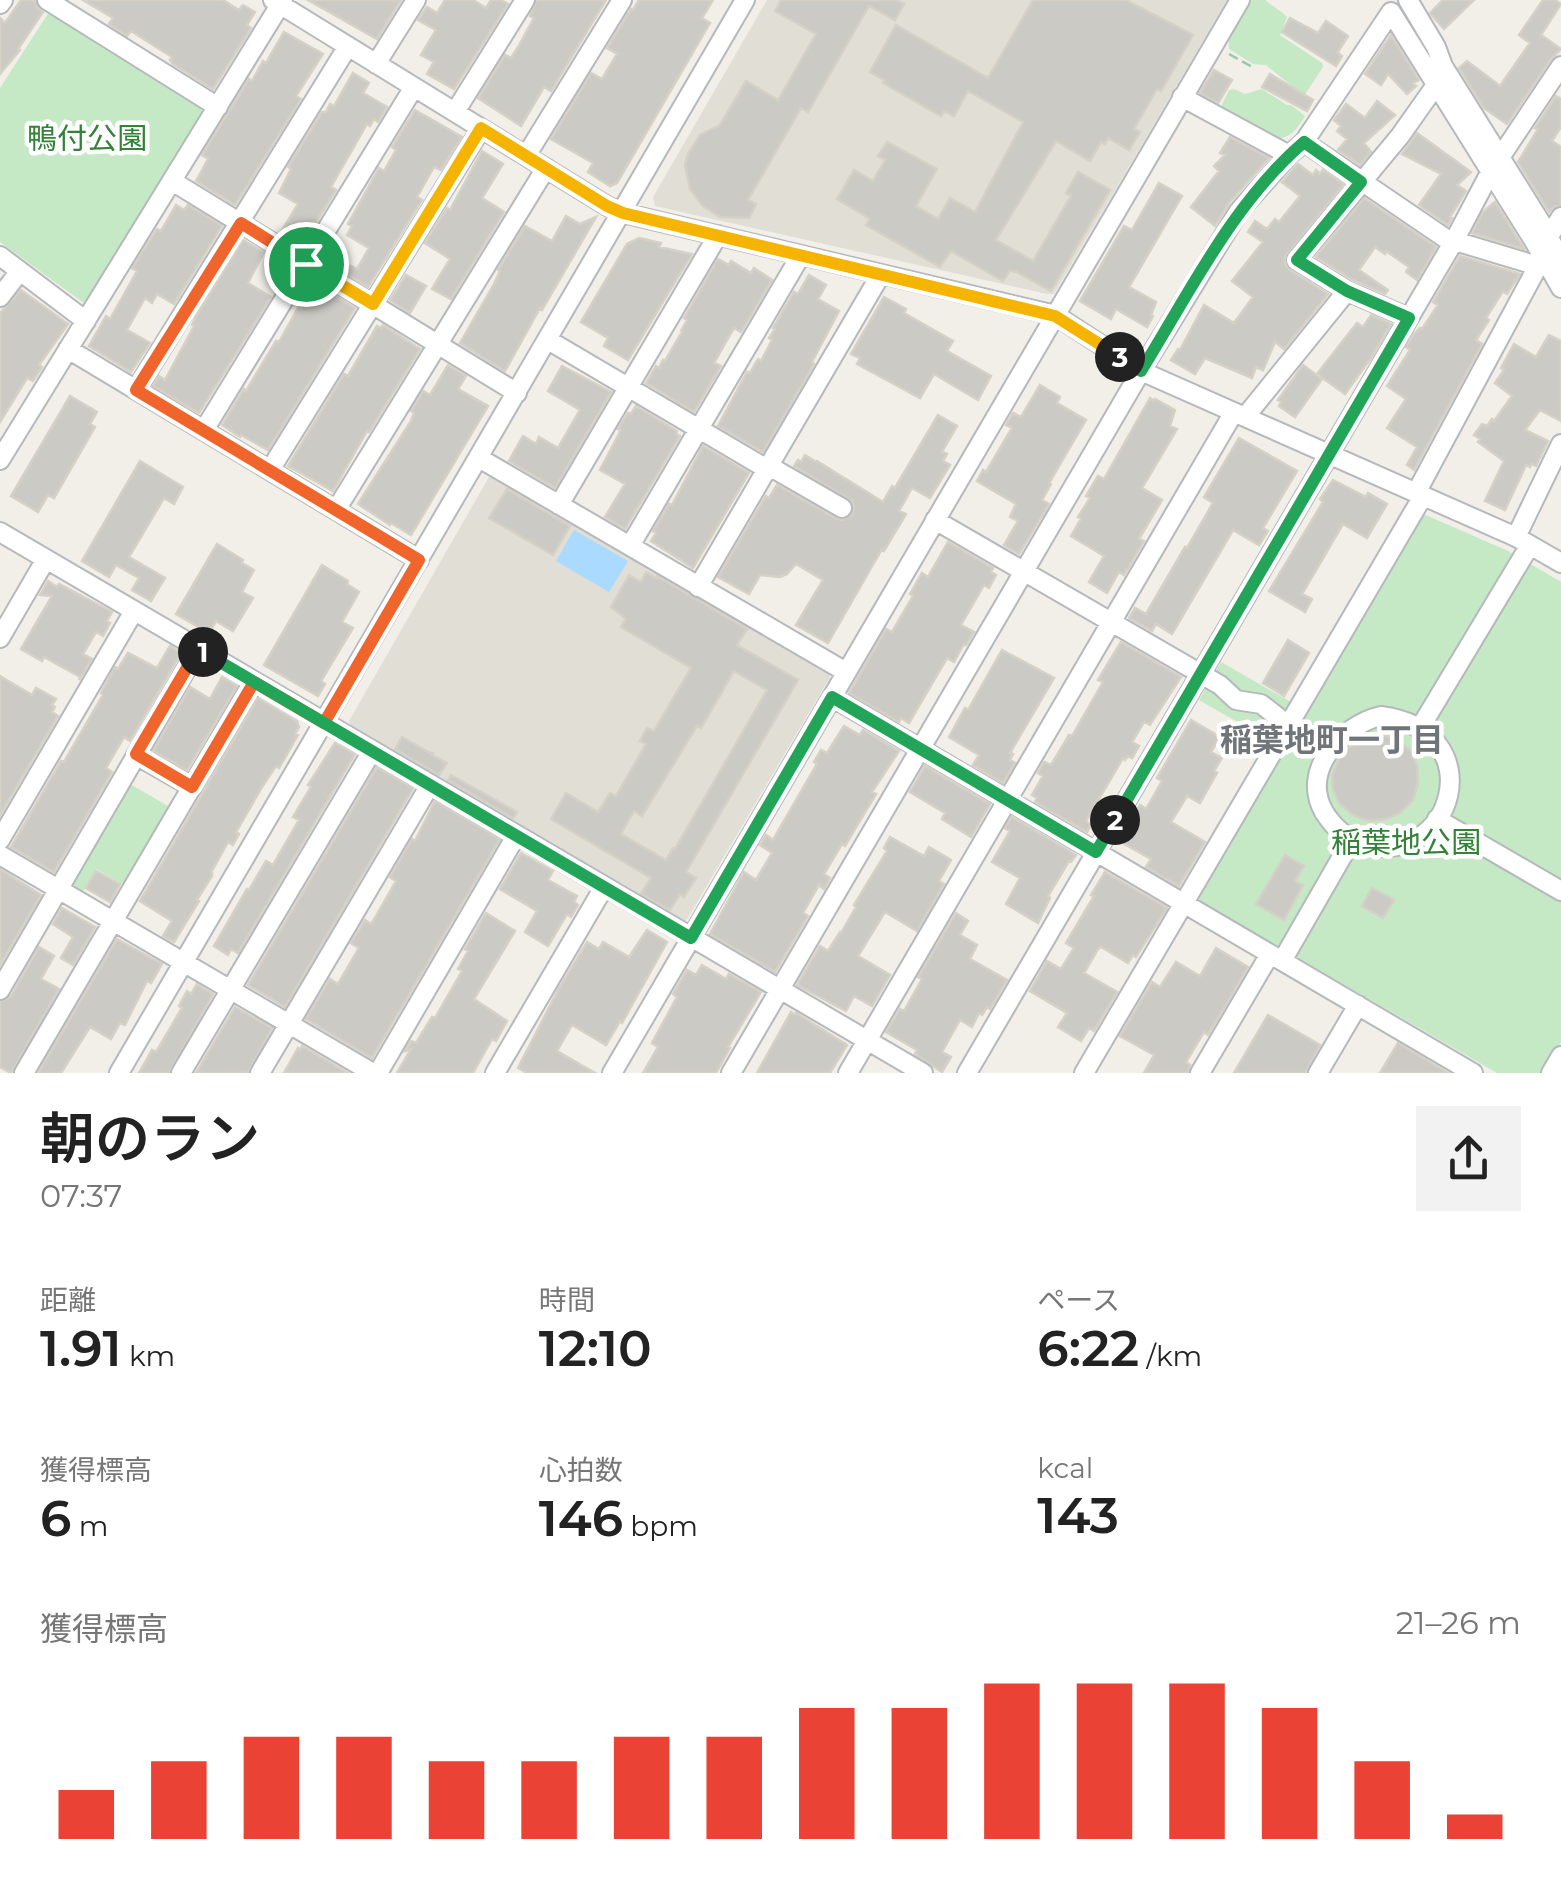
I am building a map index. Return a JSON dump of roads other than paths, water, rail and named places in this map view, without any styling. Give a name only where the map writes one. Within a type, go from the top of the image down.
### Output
[{"type":"street","points":[[46,0],[218,107]]},
{"type":"street","points":[[376,64],[416,0]]},
{"type":"street","points":[[455,112],[525,0]]},
{"type":"street","points":[[526,156],[622,0]]},
{"type":"street","points":[[120,1073],[746,0]]},
{"type":"street","points":[[612,1073],[1240,0]]},
{"type":"street","points":[[1408,0],[1561,288]]},
{"type":"street","points":[[0,460],[279,2],[607,206],[1055,316],[1141,371],[1523,541],[1561,563]]},
{"type":"street","points":[[730,1073],[1141,371],[1239,211],[1304,142],[1390,12],[1436,85],[1548,238]]},
{"type":"street","points":[[136,390],[348,46]]},
{"type":"street","points":[[967,1073],[1454,242],[1496,163],[1561,66]]},
{"type":"street","points":[[1409,318],[1347,291],[1297,260],[1400,136],[1436,85]]},
{"type":"street","points":[[204,430],[414,87]]},
{"type":"street","points":[[1182,96],[1289,155]]},
{"type":"street","points":[[270,470],[481,128]]},
{"type":"street","points":[[1304,142],[1445,238],[1547,261]]},
{"type":"street","points":[[336,510],[546,168]]},
{"type":"street","points":[[172,181],[517,393]]},
{"type":"street","points":[[1084,1073],[1419,494],[1547,261],[1548,238],[1561,217]]},
{"type":"street","points":[[560,505],[718,236]]},
{"type":"street","points":[[630,546],[800,255]]},
{"type":"street","points":[[0,256],[86,321]]},
{"type":"street","points":[[0,297],[20,271]]},
{"type":"street","points":[[698,587],[881,274]]},
{"type":"street","points":[[848,1073],[1111,623],[1240,414],[1347,291]]},
{"type":"street","points":[[548,340],[842,508]]},
{"type":"street","points":[[68,349],[419,560]]},
{"type":"street","points":[[1420,728],[1523,541],[1561,444]]},
{"type":"street","points":[[480,458],[846,672]]},
{"type":"street","points":[[936,520],[1220,685],[1236,700],[1261,704],[1288,725]]},
{"type":"street","points":[[0,532],[923,1073]]},
{"type":"street","points":[[0,638],[46,559]]},
{"type":"street","points":[[0,840],[134,611]]},
{"type":"street","points":[[0,990],[198,649]]},
{"type":"street","points":[[24,1073],[254,682]]},
{"type":"street","points":[[832,697],[1358,1006],[1442,1065],[1473,1073]]},
{"type":"street","points":[[1382,716],[1420,728],[1444,753],[1452,780],[1446,805],[1427,832],[1402,846],[1372,847],[1352,841],[1336,829],[1318,799],[1317,784],[1326,754],[1363,720],[1382,716]]},
{"type":"street","points":[[182,1073],[372,751]]},
{"type":"street","points":[[136,754],[192,787]]},
{"type":"street","points":[[260,1073],[430,785]]},
{"type":"street","points":[[1437,819],[1561,891]]},
{"type":"street","points":[[0,855],[376,1073],[516,836]]},
{"type":"street","points":[[1200,1073],[1352,841]]},
{"type":"street","points":[[495,1073],[604,887]]},
{"type":"street","points":[[1318,1073],[1358,1006]]},
{"type":"street","points":[[1551,1073],[1561,1056]]},
{"type":"water","points":[[574,530],[628,561],[609,592],[556,561]]},
{"type":"district","name":"稲葉地町一丁目","points":[[1332,739]]},
{"type":"park label","name":"鴨付公園","points":[[87,138]]},
{"type":"park label","name":"稲葉地公園","points":[[1406,842]]}]
